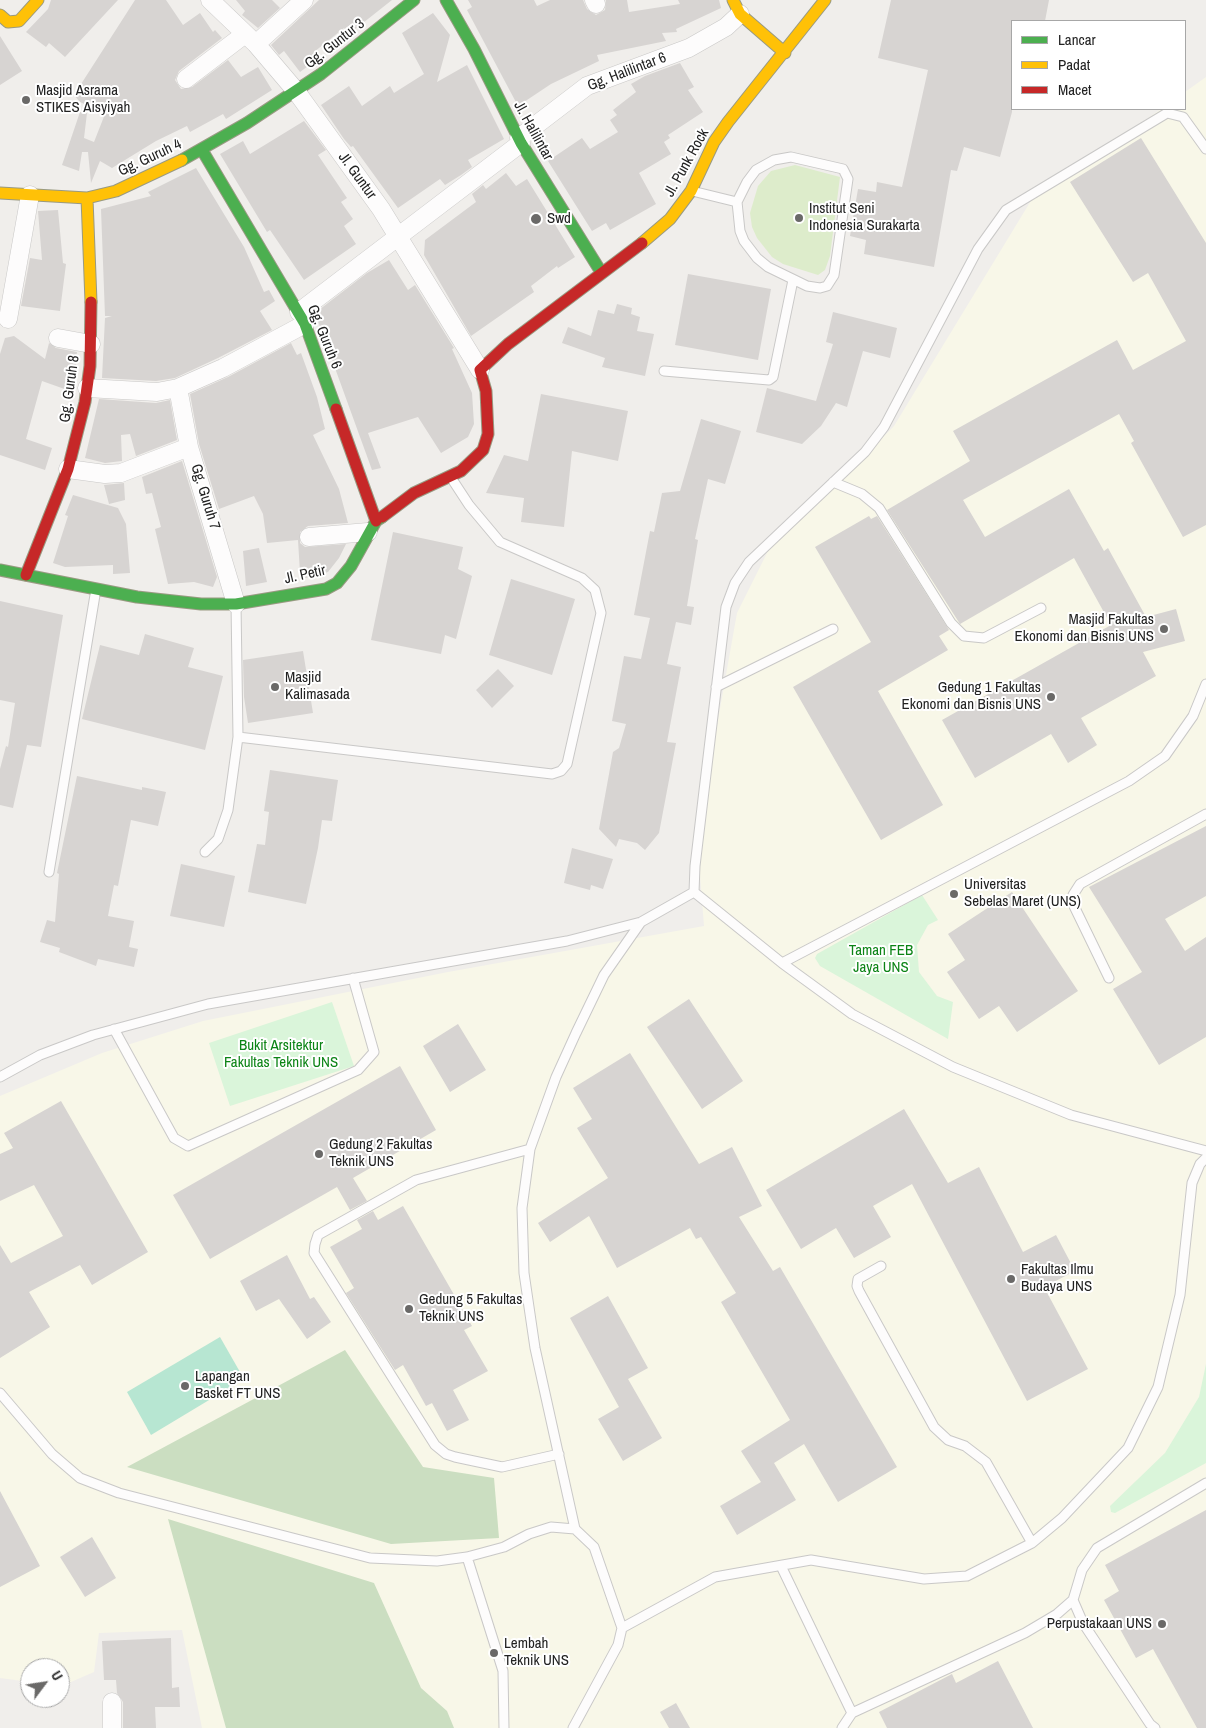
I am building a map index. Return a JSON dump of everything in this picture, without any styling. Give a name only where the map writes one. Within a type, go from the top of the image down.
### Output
[{"type":"street","points":[[4,18],[15,22],[21,19],[38,0]]},
{"type":"street","name":"Jl. Guntur","points":[[210,0],[250,39],[296,91],[381,209],[480,370]]},
{"type":"street","points":[[186,79],[250,39],[304,0]]},
{"type":"street","name":"Gg. Guntur 3","points":[[296,91],[349,53],[414,0]]},
{"type":"street","name":"Jl. Halilintar","points":[[446,0],[474,49],[520,141],[601,272]]},
{"type":"street","name":"Jl. Punk Rock","points":[[480,370],[503,348],[601,272],[654,234],[670,219],[691,191],[714,142],[728,122],[785,53],[825,0]]},
{"type":"street","points":[[736,7],[785,53]]},
{"type":"street","name":"Gg. Halilintar 6","points":[[87,388],[157,392],[178,388],[223,368],[302,318],[587,86],[689,48],[726,27],[736,7]]},
{"type":"street","name":"Gg. Guruh 4","points":[[0,193],[87,198],[130,185],[202,150],[296,91]]},
{"type":"street","name":"Gg. Guruh 6","points":[[202,150],[302,318],[372,527]]},
{"type":"street","points":[[8,319],[30,195]]},
{"type":"street","name":"Gg. Guruh 8","points":[[26,575],[68,469],[78,436],[87,388],[91,344],[92,280],[87,198]]},
{"type":"street","points":[[58,338],[91,344]]},
{"type":"street","name":"Jl. Petir","points":[[0,570],[96,589],[168,600],[236,604],[326,589],[337,583],[351,566],[372,527],[414,493],[461,470],[483,450],[488,434],[486,391],[480,370]]},
{"type":"street","name":"Gg. Guruh 7","points":[[178,388],[189,447],[236,604]]},
{"type":"street","points":[[68,469],[105,474],[121,473],[189,447]]},
{"type":"street","points":[[309,537],[372,527]]},
{"type":"street","points":[[112,1702],[112,1728]]},
{"type":"lane","points":[[694,892],[695,866],[726,608],[736,583],[750,562],[865,452],[884,427],[978,248],[1006,210],[1166,113],[1183,117],[1206,149]]},
{"type":"lane","points":[[791,157],[833,165],[845,171],[848,179],[832,280],[827,286],[820,288],[807,286],[768,267],[748,248],[740,231],[737,202],[747,182],[756,170],[774,160],[791,157]]},
{"type":"lane","points":[[691,191],[737,202]]},
{"type":"lane","points":[[664,371],[769,380],[773,377],[793,280]]},
{"type":"lane","points":[[238,737],[552,774],[561,771],[567,764],[600,613],[595,590],[582,578],[500,542],[469,505],[450,476]]},
{"type":"lane","points":[[833,482],[862,494],[879,508],[951,623],[964,636],[984,638],[1041,608]]},
{"type":"lane","points":[[49,872],[96,589]]},
{"type":"lane","points":[[205,852],[218,839],[228,810],[238,737],[236,604]]},
{"type":"lane","points":[[716,687],[833,629]]},
{"type":"lane","points":[[782,963],[1130,781],[1165,756],[1193,716],[1206,684]]},
{"type":"lane","points":[[1109,978],[1074,906],[1073,895],[1080,884],[1206,814]]},
{"type":"lane","points":[[694,892],[782,963],[852,1014],[953,1067],[1071,1115],[1206,1150]]},
{"type":"lane","points":[[0,1077],[40,1055],[114,1029],[208,1004],[567,941],[641,922],[694,892]]},
{"type":"lane","points":[[579,1726],[618,1644],[622,1628],[594,1547],[575,1529],[535,1348],[524,1273],[522,1208],[530,1149],[556,1077],[604,975],[641,922]]},
{"type":"lane","points":[[114,1029],[174,1138],[188,1146],[358,1070],[374,1052],[353,978]]},
{"type":"lane","points":[[530,1149],[416,1180],[318,1235],[314,1253],[435,1445],[446,1454],[454,1457],[502,1467],[559,1454]]},
{"type":"lane","points":[[622,1628],[715,1577],[811,1560],[924,1579],[967,1576],[1032,1543],[1062,1518],[1128,1448],[1158,1387],[1180,1295],[1192,1183],[1200,1164],[1206,1158]]},
{"type":"lane","points":[[881,1266],[858,1279],[857,1286],[859,1291],[934,1427],[948,1440],[965,1446],[986,1462],[1032,1543]]},
{"type":"lane","points":[[0,1393],[52,1454],[80,1478],[119,1493],[370,1558],[428,1561],[468,1557],[504,1547],[529,1534],[551,1527],[575,1529]]},
{"type":"lane","points":[[842,1728],[852,1713],[1025,1633],[1057,1614],[1073,1600],[1082,1570],[1098,1548],[1206,1483]]},
{"type":"lane","points":[[468,1557],[503,1671],[504,1728]]},
{"type":"lane","points":[[781,1566],[852,1713]]},
{"type":"lane","points":[[1073,1600],[1082,1623],[1150,1724],[1155,1728]]},
{"type":"shaded area","name":"Universitas Sebelas Maret (UNS)","points":[[1206,77],[1206,1728],[202,1728],[182,1630],[99,1633],[94,1672],[70,1682],[70,1658],[20,1658],[20,1681],[0,1678],[0,1096],[102,1053],[203,1021],[448,972],[704,926],[699,863],[711,759],[737,613],[771,545],[812,510],[894,426],[1032,199],[1160,110],[1186,110],[1186,91]]},
{"type":"green space","points":[[795,165],[840,177],[830,256],[825,270],[818,275],[783,264],[772,257],[757,238],[752,227],[750,213],[758,186],[771,171]]},
{"type":"green space","name":"Taman FEB Jaya UNS","points":[[922,895],[938,920],[928,925],[917,945],[919,972],[937,996],[953,1002],[948,1039],[820,966],[815,958],[817,954]]},
{"type":"green space","name":"Bukit Arsitektur Fakultas Teknik UNS","points":[[332,1002],[354,1066],[230,1106],[209,1043]]},
{"type":"green space","name":"Lapangan Basket FT UNS","points":[[220,1337],[244,1379],[151,1435],[127,1392]]},
{"type":"green space","points":[[345,1350],[423,1467],[494,1478],[499,1538],[391,1544],[127,1467]]},
{"type":"green space","points":[[1206,1364],[1206,1463],[1115,1513],[1111,1512],[1110,1506],[1165,1453],[1199,1397]]},
{"type":"green space","points":[[168,1519],[374,1583],[421,1688],[447,1711],[454,1728],[226,1728]]},
{"type":"building","points":[[51,0],[118,0],[65,57],[49,43],[46,47],[26,32],[48,9]]},
{"type":"building","points":[[135,0],[166,0],[183,25],[200,13],[213,32],[215,30],[222,38],[179,71],[175,80],[181,89],[192,87],[228,60],[241,77],[258,67],[272,90],[226,119],[223,114],[190,132],[187,126],[156,141],[112,168],[100,161],[91,183],[88,152],[82,152],[79,171],[62,165],[80,112],[87,113],[84,138],[94,142],[105,114],[80,102],[74,95]]},
{"type":"building","points":[[236,0],[272,0],[280,8],[258,28],[242,15],[245,11]]},
{"type":"building","points":[[319,0],[392,0],[349,34],[344,28],[314,52],[319,58],[300,72],[284,51],[279,55],[271,45]]},
{"type":"building","points":[[468,0],[534,0],[537,6],[550,0],[583,0],[587,9],[596,15],[605,10],[606,0],[627,0],[629,12],[680,4],[678,0],[719,0],[721,8],[676,29],[677,32],[662,33],[666,41],[597,55],[599,61],[551,84],[518,106],[467,10],[472,7]]},
{"type":"building","points":[[891,0],[1049,0],[1045,20],[1011,20],[1012,112],[1000,157],[964,147],[957,171],[951,170],[934,267],[864,254],[866,240],[850,236],[858,189],[876,192],[877,182],[902,187],[928,70],[878,58]]},
{"type":"building","points":[[433,13],[450,35],[437,82],[467,65],[504,139],[468,160],[472,167],[461,175],[445,185],[440,179],[398,208],[353,146],[351,147],[344,139],[321,105],[349,86],[362,106],[390,86],[394,93],[424,74],[402,33]]},
{"type":"building","points":[[0,36],[22,71],[0,85]]},
{"type":"building","points":[[680,63],[694,87],[688,90],[703,112],[668,135],[670,138],[664,142],[671,154],[639,173],[656,204],[610,230],[606,223],[592,231],[548,161],[582,138],[590,149],[618,132],[610,120],[617,115],[613,110],[636,92],[631,84],[645,76]]},
{"type":"building","points":[[304,121],[326,150],[318,155],[347,198],[341,202],[353,219],[344,226],[356,244],[304,280],[270,230],[267,232],[220,154],[243,141],[250,154]]},
{"type":"building","points":[[1141,138],[1206,243],[1206,525],[1183,537],[1131,443],[1134,441],[1119,414],[963,500],[985,537],[1069,489],[1104,551],[1108,548],[1146,617],[1176,609],[1185,641],[1143,652],[1156,676],[1081,718],[1097,745],[1068,763],[1051,734],[975,778],[942,720],[1111,625],[1074,558],[960,624],[887,510],[970,461],[953,431],[1117,340],[1133,370],[1186,341],[1148,273],[1133,282],[1070,182]]},
{"type":"building","points":[[196,168],[244,247],[264,292],[269,290],[275,301],[260,311],[272,330],[175,378],[156,381],[102,378],[105,318],[112,316],[105,316],[101,209],[151,196],[148,192]]},
{"type":"building","points":[[506,173],[516,186],[527,179],[575,257],[558,268],[557,266],[531,286],[534,292],[471,336],[424,255],[425,240],[476,202],[472,194],[483,185],[486,189]]},
{"type":"building","points":[[58,210],[63,263],[66,264],[60,311],[21,306],[30,258],[42,260],[38,211]]},
{"type":"building","points":[[389,260],[408,290],[415,285],[454,348],[452,349],[472,393],[474,424],[468,437],[441,453],[418,417],[368,433],[381,468],[372,470],[315,313],[367,273]]},
{"type":"building","points":[[688,274],[771,289],[758,360],[675,345]]},
{"type":"building","points":[[617,304],[632,308],[631,314],[640,317],[637,331],[654,334],[645,376],[602,367],[605,358],[562,343],[568,327],[591,336],[598,310],[614,314]]},
{"type":"building","points":[[833,312],[897,328],[890,358],[863,351],[847,407],[836,403],[821,426],[802,444],[756,432],[767,388],[816,401],[833,344],[826,342]]},
{"type":"building","points":[[14,336],[45,359],[49,343],[56,348],[77,352],[73,392],[42,381],[26,439],[52,448],[45,470],[0,455],[0,354],[5,338]]},
{"type":"building","points":[[291,343],[297,355],[301,353],[317,397],[325,429],[313,435],[339,489],[348,523],[308,526],[300,532],[300,543],[305,547],[346,544],[339,558],[328,572],[306,578],[300,573],[298,540],[267,543],[263,514],[254,496],[219,509],[199,444],[190,394],[228,377]]},
{"type":"building","points":[[541,394],[628,411],[618,461],[572,451],[564,527],[521,522],[524,498],[486,493],[504,455],[528,461]]},
{"type":"building","points":[[99,399],[156,403],[170,400],[177,440],[136,456],[130,434],[121,435],[122,461],[105,463],[85,458]]},
{"type":"building","points":[[701,419],[741,431],[725,484],[708,479],[695,539],[698,540],[687,606],[694,607],[691,625],[676,622],[667,664],[681,667],[667,742],[676,743],[659,833],[645,850],[637,843],[619,839],[616,847],[599,829],[613,752],[619,748],[626,724],[612,721],[624,656],[641,659],[650,618],[634,615],[650,531],[654,532],[662,493],[680,491]]},
{"type":"building","points":[[182,461],[217,577],[213,587],[194,582],[168,584],[155,529],[161,527],[152,493],[146,494],[142,477]]},
{"type":"building","points":[[124,483],[125,500],[109,504],[104,485]]},
{"type":"building","points":[[73,495],[118,508],[126,524],[130,573],[113,574],[113,565],[65,567],[53,563],[68,516],[65,515]]},
{"type":"building","points":[[869,516],[871,519],[877,516],[949,630],[939,636],[948,650],[878,691],[943,805],[881,840],[793,687],[871,642],[815,547]]},
{"type":"building","points":[[393,532],[463,547],[458,569],[472,576],[456,639],[445,635],[441,654],[371,640]]},
{"type":"building","points":[[259,548],[267,582],[246,586],[243,551]]},
{"type":"building","points":[[511,579],[575,599],[552,675],[489,655]]},
{"type":"building","points":[[0,601],[63,615],[41,747],[27,745],[13,808],[0,805],[0,769],[6,746],[8,747],[15,703],[0,700]]},
{"type":"building","points":[[145,634],[194,648],[188,667],[223,676],[205,750],[82,719],[100,645],[139,655]]},
{"type":"building","name":"Masjid Kalimasada","points":[[303,651],[313,713],[248,723],[244,697],[243,660]]},
{"type":"building","points":[[498,669],[514,686],[492,708],[476,690]]},
{"type":"building","points":[[270,770],[338,780],[332,821],[322,820],[306,904],[248,892],[257,844],[265,845],[269,812],[264,811]]},
{"type":"building","points":[[77,776],[142,790],[142,787],[166,792],[158,826],[131,820],[118,886],[114,885],[108,916],[134,921],[129,947],[138,949],[134,967],[98,959],[96,966],[59,952],[60,948],[40,942],[47,920],[55,922],[59,874],[57,873]]},
{"type":"building","points":[[1206,826],[1206,896],[1165,919],[1185,951],[1206,937],[1206,1037],[1159,1065],[1113,989],[1142,972],[1089,887]]},
{"type":"building","points":[[572,848],[613,859],[603,889],[591,885],[590,890],[564,883]]},
{"type":"building","points":[[181,864],[235,876],[224,927],[170,916]]},
{"type":"building","points":[[1012,892],[1078,991],[1017,1032],[999,1006],[979,1019],[947,972],[965,960],[948,934]]},
{"type":"building","points":[[689,999],[743,1081],[702,1109],[647,1027]]},
{"type":"building","points":[[458,1024],[486,1070],[450,1092],[423,1046]]},
{"type":"building","points":[[630,1053],[699,1164],[732,1147],[762,1206],[739,1217],[773,1271],[780,1267],[897,1467],[838,1502],[804,1444],[774,1463],[796,1500],[737,1535],[720,1506],[761,1482],[741,1451],[790,1420],[721,1302],[736,1293],[701,1237],[696,1239],[690,1228],[617,1268],[589,1216],[550,1242],[538,1223],[608,1178],[577,1128],[592,1119],[573,1088]]},
{"type":"building","name":"Gedung 2 Fakultas Teknik UNS","points":[[400,1066],[436,1130],[353,1178],[367,1201],[350,1210],[337,1187],[210,1259],[173,1195]]},
{"type":"building","points":[[61,1101],[148,1252],[92,1285],[80,1265],[29,1292],[50,1327],[0,1358],[0,1245],[11,1263],[63,1236],[34,1185],[0,1201],[0,1154],[13,1148],[4,1133]]},
{"type":"building","points":[[904,1109],[948,1183],[979,1167],[1023,1252],[1056,1235],[1075,1271],[1044,1287],[1088,1369],[1027,1401],[912,1184],[873,1206],[891,1237],[854,1258],[836,1228],[801,1249],[766,1190]]},
{"type":"building","name":"Gedung 5 Fakultas Teknik UNS","points":[[403,1206],[472,1326],[464,1330],[488,1371],[453,1390],[469,1420],[447,1431],[432,1403],[426,1406],[403,1365],[395,1370],[346,1293],[354,1288],[330,1247],[362,1229],[357,1220],[373,1211],[378,1220]]},
{"type":"building","points":[[287,1255],[310,1299],[314,1297],[331,1322],[307,1339],[279,1299],[256,1311],[240,1281]]},
{"type":"building","points":[[608,1296],[648,1368],[628,1379],[662,1438],[623,1461],[598,1419],[619,1407],[570,1318]]},
{"type":"building","points":[[0,1491],[40,1566],[0,1587]]},
{"type":"building","name":"Perpustakaan UNS","points":[[1206,1510],[1206,1728],[1197,1728],[1153,1649],[1136,1658],[1104,1600],[1119,1591],[1105,1565]]},
{"type":"building","points":[[92,1537],[116,1578],[85,1597],[60,1557]]},
{"type":"building","points":[[171,1638],[172,1688],[179,1687],[180,1707],[155,1707],[156,1728],[123,1728],[123,1702],[117,1693],[116,1680],[104,1680],[102,1641]]},
{"type":"building","points":[[998,1661],[1033,1728],[887,1728],[879,1712],[952,1674],[956,1683]]},
{"type":"building","points":[[676,1703],[690,1728],[669,1728],[660,1712]]},
{"type":"traffic: fast","points":[[182,160],[247,123],[321,74],[414,0]]},
{"type":"traffic: fast","points":[[446,0],[474,49],[521,143],[601,272]]},
{"type":"traffic: fast","points":[[202,150],[305,324],[336,409]]},
{"type":"traffic: fast","points":[[0,570],[137,597],[201,604],[236,604],[326,589],[337,583],[351,566],[376,521],[382,517]]},
{"type":"traffic: slow","points":[[0,15],[8,22],[19,21],[38,0]]},
{"type":"traffic: slow","points":[[733,0],[740,14],[785,53]]},
{"type":"traffic: slow","points":[[642,243],[670,219],[691,191],[714,142],[728,122],[825,0]]},
{"type":"traffic: slow","points":[[0,193],[87,198],[116,191],[182,160]]},
{"type":"traffic: slow","points":[[87,198],[91,302]]},
{"type":"traffic: jam","points":[[382,517],[414,493],[461,471],[483,450],[488,434],[486,391],[480,370],[508,344],[642,243]]},
{"type":"traffic: jam","points":[[26,575],[68,469],[85,402],[90,366],[91,302]]},
{"type":"traffic: jam","points":[[336,409],[376,521]]},
{"type":"place","name":"Masjid Asrama STIKES Aisyiyah","points":[[26,100]]},
{"type":"place","name":"Institut Seni Indonesia Surakarta","points":[[799,218]]},
{"type":"place","name":"Swd","points":[[536,219]]},
{"type":"place","name":"Masjid Fakultas Ekonomi dan Bisnis UNS","points":[[1164,629]]},
{"type":"place","name":"Masjid Kalimasada","points":[[275,687]]},
{"type":"place","name":"Gedung 1 Fakultas Ekonomi dan Bisnis UNS","points":[[1051,697]]},
{"type":"place","name":"Universitas Sebelas Maret (UNS)","points":[[954,894]]},
{"type":"place","name":"Gedung 2 Fakultas Teknik UNS","points":[[319,1154]]},
{"type":"place","name":"Fakultas Ilmu Budaya UNS","points":[[1011,1279]]},
{"type":"place","name":"Gedung 5 Fakultas Teknik UNS","points":[[409,1309]]},
{"type":"place","name":"Lapangan Basket FT UNS","points":[[185,1386]]},
{"type":"place","name":"Perpustakaan UNS","points":[[1162,1624]]},
{"type":"place","name":"Lembah Teknik UNS","points":[[494,1653]]}]
